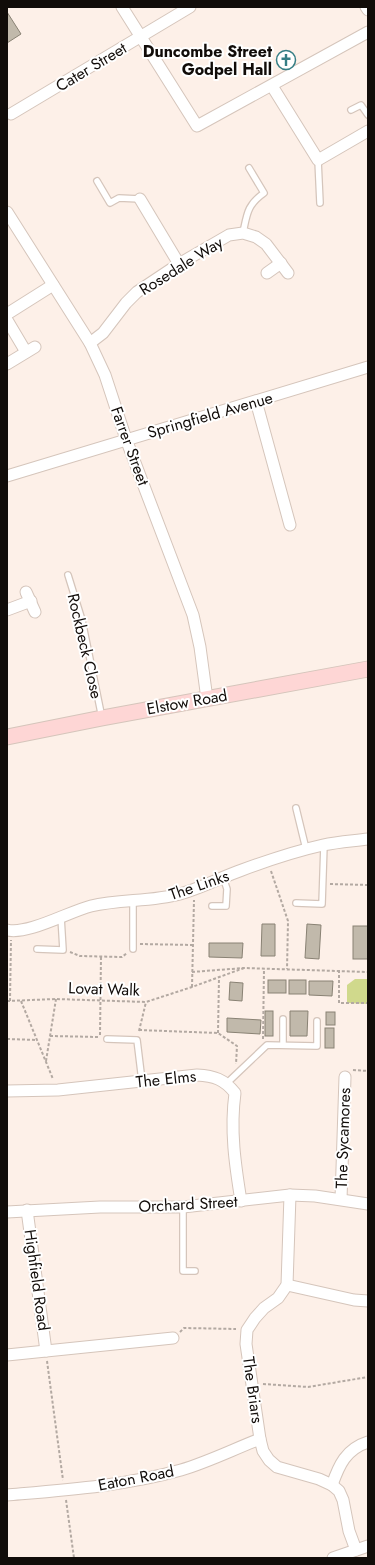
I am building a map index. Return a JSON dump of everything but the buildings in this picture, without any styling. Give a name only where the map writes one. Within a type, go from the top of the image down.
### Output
[{"type":"street","points":[[122,7],[197,126],[368,32]]},
{"type":"street","name":"Cater Street","points":[[11,114],[190,7]]},
{"type":"street","points":[[272,86],[318,160],[368,131]]},
{"type":"street","points":[[140,199],[155,215],[179,264]]},
{"type":"street","name":"Farrer Street","points":[[7,212],[90,343],[105,375],[126,439],[193,615],[200,647],[206,699]]},
{"type":"street","name":"Rosedale Way","points":[[90,343],[103,333],[126,303],[137,292],[179,264],[230,235],[243,233],[256,237],[266,244],[288,273]]},
{"type":"street","points":[[267,273],[281,263]]},
{"type":"street","points":[[7,314],[53,285]]},
{"type":"street","points":[[7,320],[30,350],[7,364]]},
{"type":"street","name":"Springfield Avenue","points":[[7,476],[368,367]]},
{"type":"street","points":[[256,402],[290,525]]},
{"type":"street","points":[[7,610],[30,602]]},
{"type":"street","name":"Elstow Road","points":[[7,737],[368,669]]},
{"type":"street","name":"The Links","points":[[9,930],[29,928],[89,907],[115,901],[163,898],[182,894],[268,860],[324,845],[368,838]]},
{"type":"street","name":"The Elms","points":[[7,1091],[58,1090],[197,1075],[211,1076],[227,1083]]},
{"type":"street","name":"The Sycamores","points":[[341,1199],[345,1077]]},
{"type":"street","points":[[227,1083],[235,1093],[233,1107],[233,1153],[241,1201]]},
{"type":"street","points":[[247,1330],[264,1308],[278,1298],[287,1286],[290,1195]]},
{"type":"street","name":"Orchard Street","points":[[7,1212],[100,1207],[183,1207],[290,1195],[341,1199],[368,1204]]},
{"type":"street","name":"Highfield Road","points":[[27,1210],[46,1350]]},
{"type":"street","points":[[287,1286],[354,1300],[368,1301]]},
{"type":"street","name":"The Briars","points":[[247,1330],[246,1344],[263,1451],[269,1460],[277,1467],[318,1479],[332,1485]]},
{"type":"street","name":"Highfield Road","points":[[7,1355],[173,1338]]},
{"type":"street","name":"Eaton Road","points":[[7,1495],[65,1490],[148,1478],[183,1469],[260,1439]]},
{"type":"street","points":[[356,1550],[343,1500],[339,1490],[332,1485],[340,1465],[348,1453],[360,1445],[368,1442]]},
{"type":"street","points":[[333,1558],[368,1546]]},
{"type":"lane","points":[[351,110],[361,105],[368,115]]},
{"type":"lane","points":[[318,160],[320,202]]},
{"type":"lane","points":[[243,233],[248,209],[254,200],[264,193],[249,168]]},
{"type":"lane","points":[[97,182],[110,203],[119,198],[140,199]]},
{"type":"lane","name":"Rockbeck Close","points":[[68,575],[82,620],[102,718]]},
{"type":"lane","points":[[296,808],[306,849]]},
{"type":"lane","points":[[296,903],[322,904],[324,845]]},
{"type":"lane","points":[[212,906],[226,906],[226,889],[223,877]]},
{"type":"lane","points":[[133,901],[133,947]]},
{"type":"lane","points":[[37,949],[63,950],[61,916]]},
{"type":"lane","points":[[283,1019],[283,1045]]},
{"type":"lane","points":[[227,1083],[240,1073],[267,1045],[317,1046],[317,1021]]},
{"type":"lane","points":[[107,1039],[137,1040],[142,1081]]},
{"type":"lane","points":[[183,1207],[183,1271],[196,1271]]},
{"type":"path","points":[[268,860],[288,921],[287,969]]},
{"type":"path","points":[[323,884],[368,885]]},
{"type":"path","points":[[192,987],[194,888]]},
{"type":"path","points":[[8,1001],[9,930]]},
{"type":"path","points":[[63,950],[80,956],[122,957],[133,947],[193,946]]},
{"type":"path","points":[[50,1036],[100,1037],[101,956]]},
{"type":"path","name":"Lovat Walk","points":[[8,1001],[100,999],[146,1002],[244,968]]},
{"type":"path","name":"Lovat Walk","points":[[192,972],[244,968],[368,972]]},
{"type":"path","points":[[264,969],[263,1040],[267,1045]]},
{"type":"path","points":[[339,970],[339,1003],[368,1003]]},
{"type":"path","points":[[218,1033],[219,977]]},
{"type":"path","points":[[46,1062],[56,999]]},
{"type":"path","points":[[21,1001],[58,1090]]},
{"type":"path","points":[[137,1040],[146,1002]]},
{"type":"path","points":[[140,1030],[218,1033],[237,1046],[236,1068],[240,1073]]},
{"type":"path","points":[[7,1039],[37,1040]]},
{"type":"path","points":[[173,1338],[184,1328],[225,1328],[247,1330]]},
{"type":"path","points":[[46,1350],[74,1558]]},
{"type":"path","points":[[252,1383],[308,1387],[368,1377]]},
{"type":"green space","points":[[355,979],[368,979],[368,1004],[347,1003],[347,985]]},
{"type":"place","name":"Duncombe Street Godpel Hall","points":[[286,60]]}]
